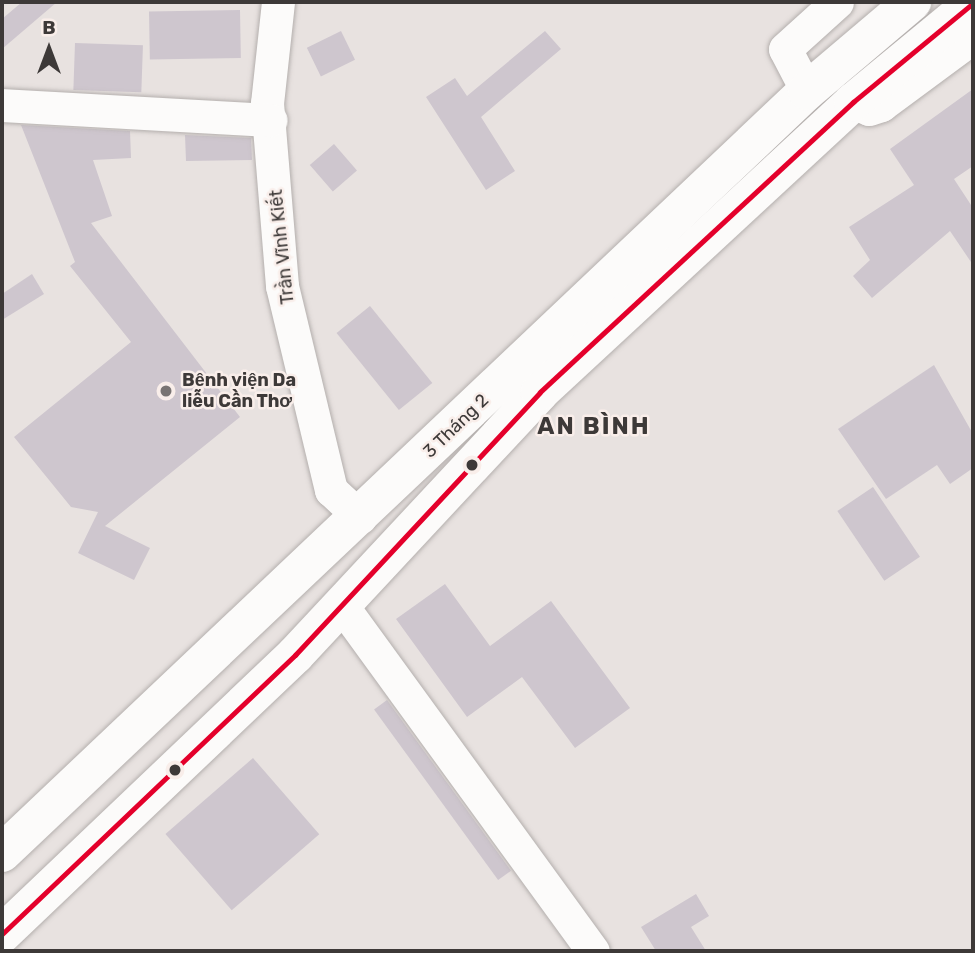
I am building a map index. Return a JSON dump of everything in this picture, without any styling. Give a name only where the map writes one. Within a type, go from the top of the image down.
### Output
[{"type":"highway","name":"3 Tháng 2","points":[[2,853],[807,91],[912,2]]},
{"type":"highway","name":"3 Tháng 2","points":[[2,934],[295,655],[340,603],[540,392],[853,102],[973,3]]},
{"type":"street","name":"Trần Vĩnh Kiết","points":[[278,2],[271,120],[282,286],[331,490],[360,517]]},
{"type":"street","points":[[807,91],[785,49],[837,2]]},
{"type":"street","points":[[853,102],[869,109],[881,105],[973,37]]},
{"type":"street","points":[[2,105],[271,120]]},
{"type":"street","points":[[340,603],[593,951]]},
{"type":"building","points":[[22,2],[57,2],[2,49],[2,19]]},
{"type":"building","points":[[240,10],[241,58],[150,60],[149,12]]},
{"type":"building","points":[[341,31],[355,60],[321,76],[307,48]]},
{"type":"building","points":[[545,31],[561,49],[481,117],[515,171],[486,190],[426,97],[455,78],[467,96]]},
{"type":"building","points":[[75,43],[143,45],[141,92],[73,90]]},
{"type":"building","points":[[973,89],[973,166],[954,179],[973,208],[973,265],[950,231],[872,298],[853,276],[870,260],[849,227],[914,185],[890,149]]},
{"type":"building","name":"Bệnh viện Da liễu Cần Thơ","points":[[21,125],[130,131],[131,158],[93,160],[112,216],[91,223],[240,417],[105,526],[150,548],[134,580],[78,553],[98,512],[71,507],[14,437],[131,342],[70,266],[75,262]]},
{"type":"building","points":[[185,135],[251,138],[252,160],[186,161]]},
{"type":"building","points":[[334,144],[357,170],[333,191],[310,165]]},
{"type":"building","points":[[32,274],[44,294],[2,320],[2,294]]},
{"type":"building","points":[[370,306],[432,383],[399,410],[337,333]]},
{"type":"building","points":[[934,365],[973,434],[973,468],[950,484],[937,465],[886,499],[838,429]]},
{"type":"building","points":[[873,487],[920,557],[884,581],[837,511]]},
{"type":"building","points":[[445,584],[490,646],[551,601],[630,708],[575,748],[522,677],[467,717],[396,619]]},
{"type":"building","points":[[387,700],[511,871],[498,880],[374,709]]},
{"type":"building","points":[[253,758],[319,834],[232,910],[165,834]]},
{"type":"building","points":[[696,894],[709,916],[691,927],[706,951],[656,951],[641,927]]},
{"type":"transit line","points":[[2,934],[295,655],[540,392],[853,102],[973,3]]},
{"type":"place","name":"Bệnh viện Da liễu Cần Thơ","points":[[166,391]]},
{"type":"district","name":"AN BÌNH","points":[[594,427]]}]
